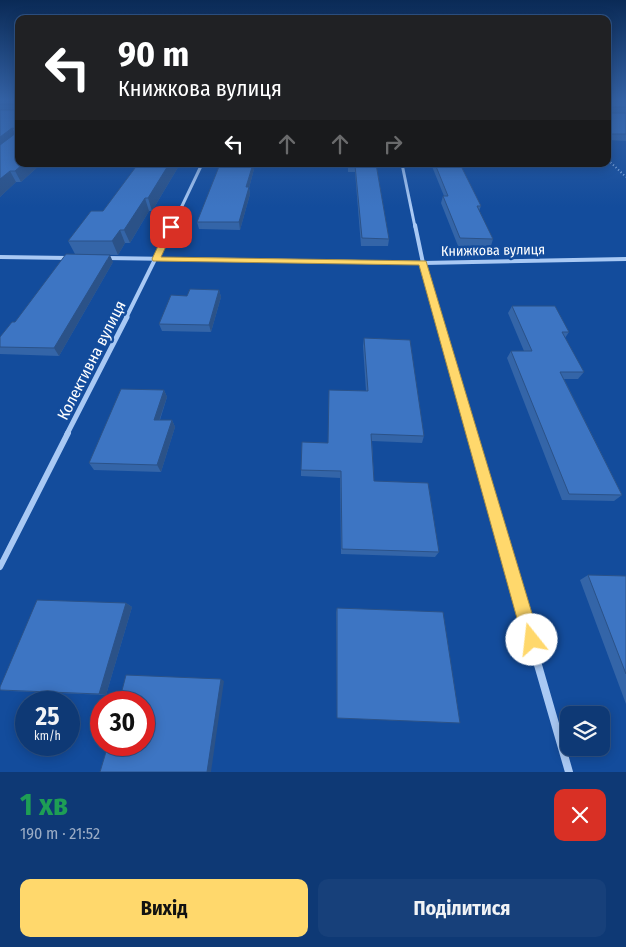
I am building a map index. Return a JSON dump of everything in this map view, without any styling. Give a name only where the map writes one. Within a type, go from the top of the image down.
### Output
[{"type":"street","name":"Колективна вулиця","points":[[0,567],[201,167]]},
{"type":"street","points":[[403,167],[423,263],[570,772]]},
{"type":"street","points":[[0,257],[78,258]]},
{"type":"street","name":"Книжкова вулиця","points":[[97,258],[423,263],[626,259]]},
{"type":"path","points":[[611,163],[626,177]]},
{"type":"building","points":[[15,135],[15,167],[20,167],[15,171],[10,171],[0,179],[0,145]]},
{"type":"building","points":[[136,167],[167,167],[148,198],[145,198],[124,230],[120,230],[112,241],[68,241],[91,211],[103,211]]},
{"type":"building","points":[[219,167],[252,167],[246,187],[249,187],[239,222],[197,222]]},
{"type":"building","points":[[355,167],[377,167],[389,239],[362,238]]},
{"type":"building","points":[[436,167],[462,167],[481,206],[477,206],[493,239],[460,238],[443,196],[448,196]]},
{"type":"building","points":[[66,254],[110,255],[54,348],[0,347],[0,337],[12,322],[15,322]]},
{"type":"building","points":[[190,289],[219,290],[209,325],[159,324],[171,295],[187,296]]},
{"type":"building","points":[[512,306],[555,306],[569,332],[562,332],[584,372],[560,372],[622,495],[569,494],[511,351],[532,351]]},
{"type":"building","points":[[364,338],[410,340],[424,436],[371,434],[374,481],[428,483],[439,552],[342,549],[341,471],[301,470],[302,442],[328,443],[329,390],[368,391]]},
{"type":"building","points":[[121,389],[164,390],[154,420],[172,420],[157,465],[89,463]]},
{"type":"building","points":[[588,575],[626,576],[626,674]]},
{"type":"building","points":[[37,600],[126,603],[100,691],[90,691],[90,694],[80,693],[80,691],[0,690]]},
{"type":"building","points":[[337,608],[443,612],[460,723],[337,718]]},
{"type":"building","points":[[126,675],[221,679],[207,772],[100,772],[105,756],[155,756],[155,691],[122,691]]},
{"type":"route","points":[[171,227],[156,259],[423,263],[532,640]]}]
